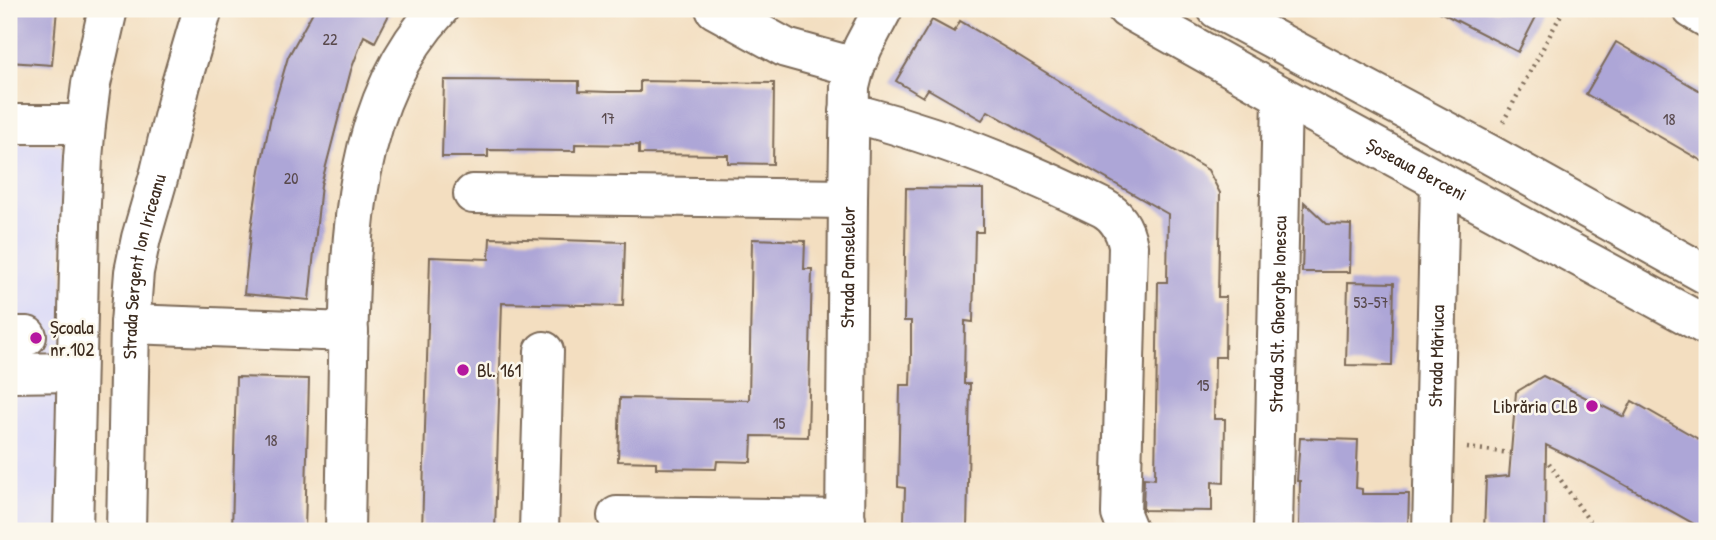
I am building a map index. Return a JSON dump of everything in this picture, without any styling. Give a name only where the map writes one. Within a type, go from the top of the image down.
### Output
[{"type":"main road","points":[[73,531],[80,202],[86,124],[108,9]]},
{"type":"main road","name":"Strada Sergent Ion Iriceanu","points":[[126,531],[131,292],[136,255],[203,9]]},
{"type":"main road","points":[[345,531],[352,247],[357,198],[373,128],[396,67],[416,35],[439,9]]},
{"type":"main road","points":[[715,9],[786,48],[855,67]]},
{"type":"main road","name":"Strada Panselelor","points":[[845,525],[850,87],[863,47],[883,9]]},
{"type":"main road","name":"Șoseaua Berceni","points":[[1127,9],[1707,327]]},
{"type":"main road","points":[[1217,9],[1487,153],[1707,275]]},
{"type":"main road","points":[[1692,9],[1707,18]]},
{"type":"main road","name":"Strada Slt. Gheorghe Ionescu","points":[[1273,531],[1282,96]]},
{"type":"main road","points":[[849,112],[930,135],[987,155],[1049,181],[1111,212],[1119,221],[1128,246],[1121,514],[1128,531]]},
{"type":"main road","points":[[9,124],[86,124]]},
{"type":"main road","name":"Strada Măriuca","points":[[1432,531],[1440,182]]},
{"type":"main road","points":[[473,194],[848,200]]},
{"type":"main road","points":[[130,324],[349,332]]},
{"type":"main road","points":[[538,531],[544,351]]},
{"type":"main road","points":[[9,373],[76,372]]},
{"type":"main road","points":[[617,516],[845,525]]},
{"type":"path","points":[[1487,153],[1564,9]]},
{"type":"path","points":[[1434,444],[1511,453]]},
{"type":"path","points":[[1549,463],[1596,531]]},
{"type":"shaded area","name":"Școala nr.102","points":[[9,144],[62,144],[64,531],[9,531]]},
{"type":"building","points":[[9,9],[57,9],[52,65],[9,62]]},
{"type":"building","points":[[312,9],[392,9],[375,42],[364,36],[351,70],[321,185],[309,300],[244,294],[251,229],[271,116],[288,57],[314,10]]},
{"type":"building","points":[[1434,9],[1540,9],[1518,52]]},
{"type":"building","points":[[932,20],[954,32],[960,21],[1208,170],[1220,193],[1218,297],[1226,297],[1225,357],[1215,357],[1214,419],[1225,419],[1224,483],[1212,482],[1212,511],[1143,510],[1144,478],[1155,479],[1158,282],[1167,282],[1168,214],[988,111],[982,120],[928,89],[923,97],[896,81]]},
{"type":"building","points":[[1616,42],[1707,95],[1707,164],[1586,94]]},
{"type":"building","points":[[444,80],[579,81],[579,91],[610,92],[640,92],[640,81],[774,83],[773,164],[728,163],[728,155],[639,154],[639,145],[575,144],[575,151],[488,150],[488,157],[442,157]]},
{"type":"building","points":[[906,188],[983,189],[983,232],[975,232],[973,322],[965,321],[964,384],[970,384],[967,531],[930,531],[930,521],[904,521],[905,488],[898,487],[900,385],[910,385],[911,355],[911,321],[904,321]]},
{"type":"building","points":[[1304,202],[1327,224],[1351,225],[1350,272],[1302,272]]},
{"type":"building","name":"Bl. 161","points":[[490,238],[625,242],[623,306],[502,303],[495,531],[422,531],[430,257],[489,259]]},
{"type":"building","points":[[752,239],[805,241],[804,269],[812,269],[808,437],[752,436],[751,462],[717,461],[716,469],[656,468],[656,462],[618,461],[620,398],[749,400]]},
{"type":"building","points":[[1348,282],[1394,283],[1392,366],[1346,365]]},
{"type":"building","points":[[1543,376],[1624,417],[1632,401],[1707,444],[1707,531],[1594,468],[1546,445],[1545,531],[1484,531],[1486,478],[1509,476],[1516,392]]},
{"type":"building","points":[[236,377],[309,379],[305,531],[232,531]]},
{"type":"building","points":[[1300,438],[1358,440],[1356,488],[1362,489],[1362,494],[1409,494],[1408,529],[1299,526],[1300,481],[1297,481]]},
{"type":"place","name":"Școala nr.102","points":[[36,338]]},
{"type":"place","name":"Bl. 161","points":[[463,370]]},
{"type":"place","name":"Librăria CLB","points":[[1592,406]]}]
